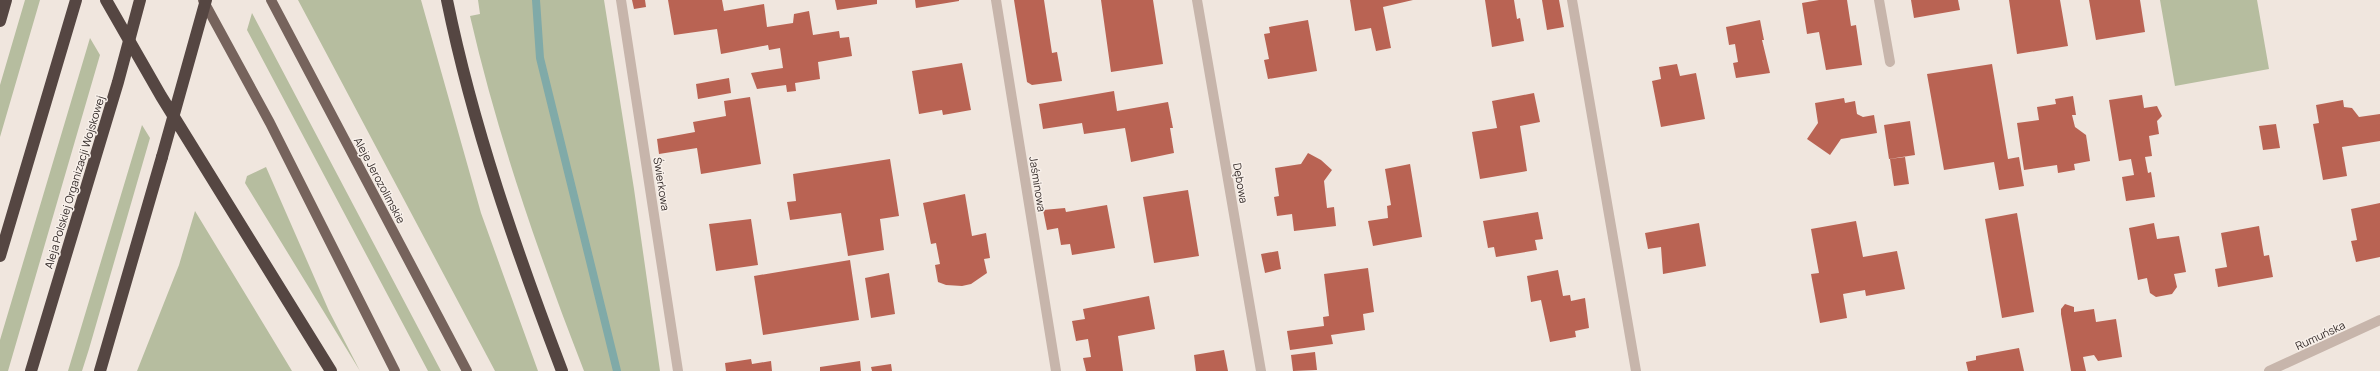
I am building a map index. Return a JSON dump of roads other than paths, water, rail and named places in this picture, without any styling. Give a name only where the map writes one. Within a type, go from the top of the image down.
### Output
[{"type":"highway","points":[[0,21],[6,0]]},
{"type":"highway","points":[[0,256],[76,0]]},
{"type":"highway","points":[[106,0],[161,96],[331,371]]},
{"type":"highway","name":"Aleja Polskiej Organizacji Wojskowej","points":[[31,371],[118,82],[140,0]]},
{"type":"highway","points":[[100,371],[206,0]]},
{"type":"highway","points":[[447,0],[476,121],[522,265],[562,371]]},
{"type":"main road","points":[[203,0],[270,123],[393,369]]},
{"type":"main road","name":"Aleje Jerozolimskie","points":[[271,0],[467,371]]},
{"type":"street","name":"Świerkowa","points":[[621,0],[678,371]]},
{"type":"street","name":"Jaśminowa","points":[[996,0],[1056,371]]},
{"type":"street","name":"Dębowa","points":[[1197,0],[1261,371]]},
{"type":"street","points":[[1572,0],[1636,371]]},
{"type":"street","points":[[1879,0],[1890,62]]},
{"type":"street","name":"Rumuńska","points":[[2270,371],[2380,320]]},
{"type":"waterway","points":[[536,0],[540,58],[617,371]]}]
